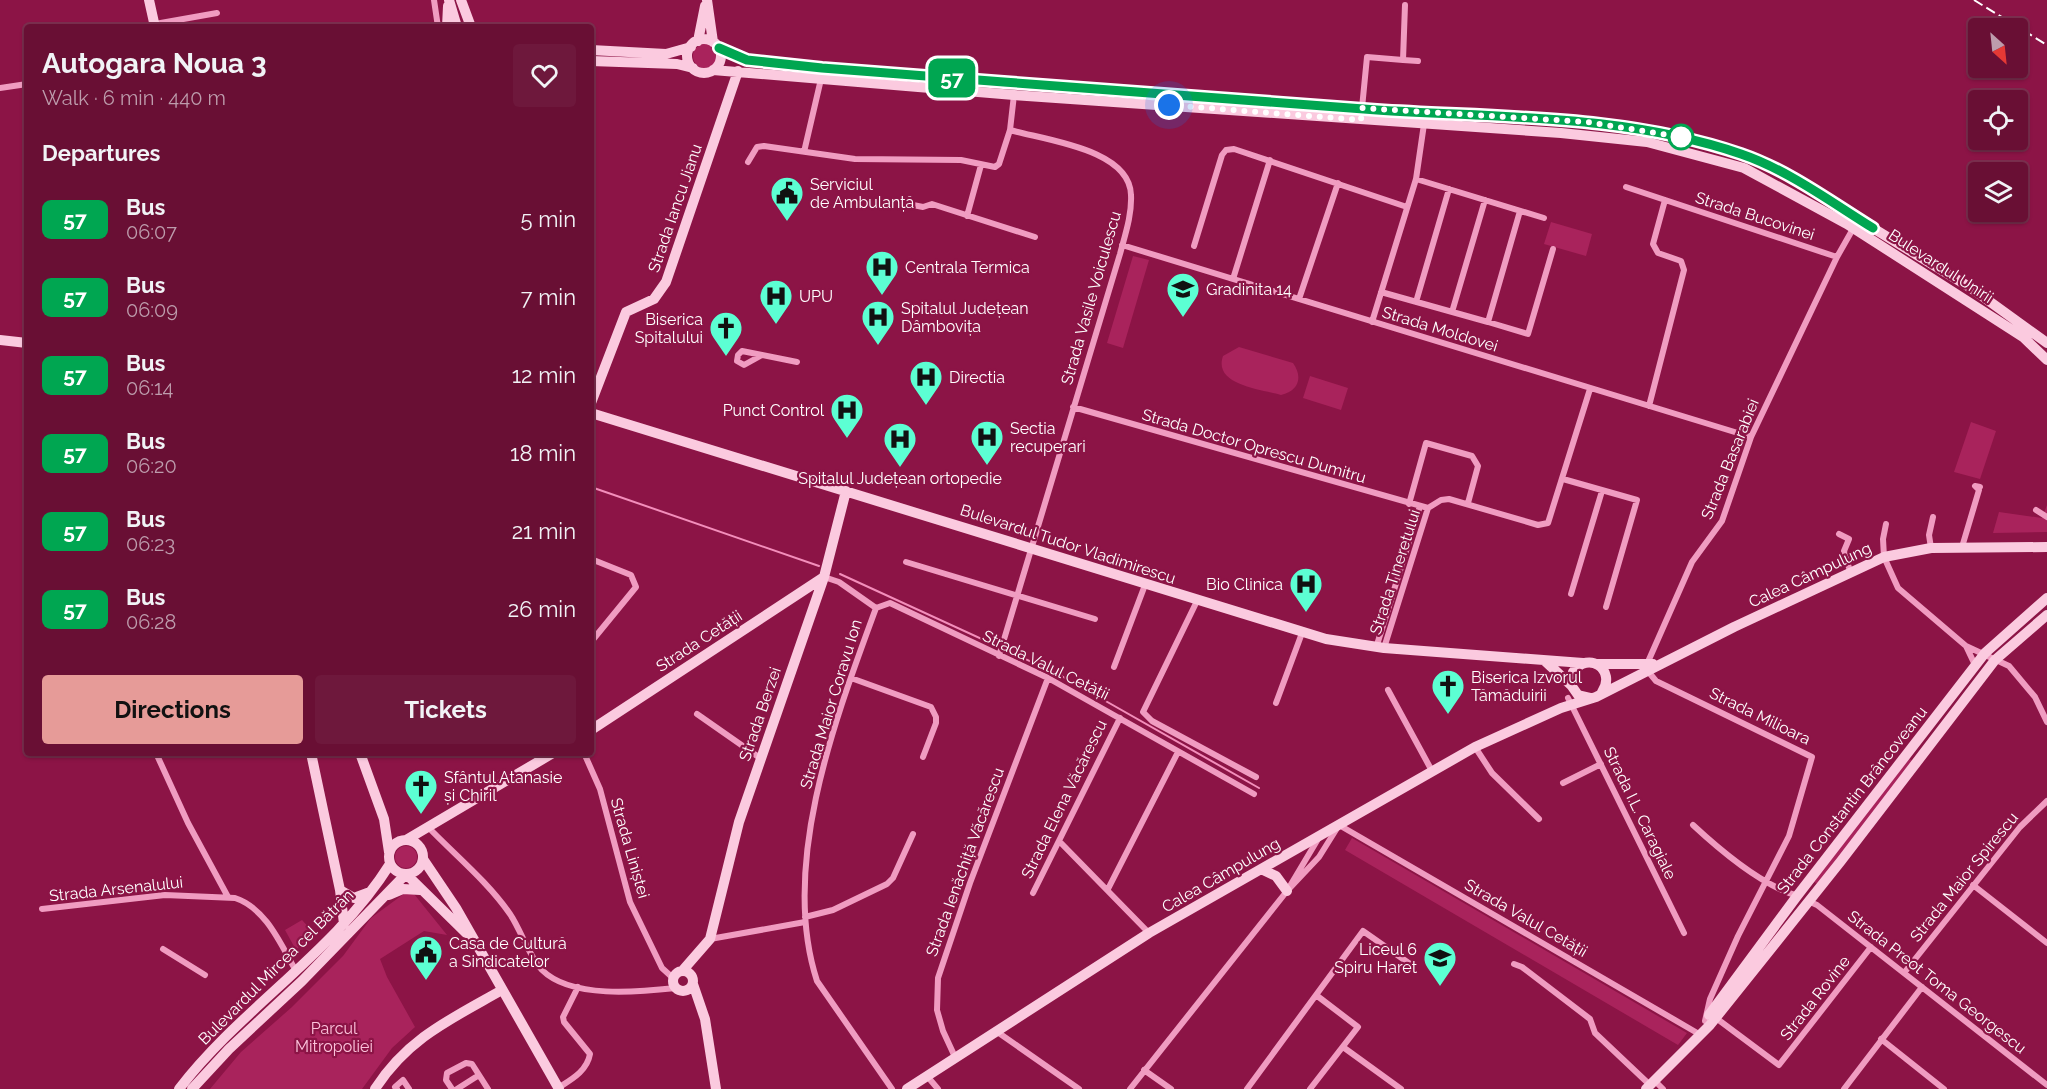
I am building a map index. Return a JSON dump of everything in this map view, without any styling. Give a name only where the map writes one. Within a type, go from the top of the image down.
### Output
[{"type":"main road","points":[[149,0],[155,24]]},
{"type":"main road","points":[[447,24],[448,0]]},
{"type":"main road","points":[[448,0],[456,24]]},
{"type":"main road","points":[[460,0],[470,24]]},
{"type":"main road","points":[[693,68],[688,57],[707,0]]},
{"type":"main road","points":[[594,61],[676,64],[702,72],[713,70],[721,59],[707,0]]},
{"type":"main road","points":[[594,50],[666,54],[694,44],[716,45]]},
{"type":"main road","name":"Bulevardul Unirii","points":[[716,45],[747,60],[821,73]]},
{"type":"main road","name":"Bulevardul Unirii","points":[[713,70],[821,73],[1361,120],[1599,136],[1647,142],[1744,168],[1856,224],[1873,228],[1971,288],[2044,349]]},
{"type":"main road","name":"Strada Iancu Jianu","points":[[594,395],[626,312],[654,299],[666,282],[738,71]]},
{"type":"main road","name":"Bulevardul Unirii","points":[[1015,89],[1562,120],[1672,134],[1745,155],[1786,175],[2014,332],[2044,349]]},
{"type":"main road","points":[[1361,120],[1362,108]]},
{"type":"main road","points":[[1424,124],[1425,112]]},
{"type":"main road","points":[[1561,133],[1562,120]]},
{"type":"main road","points":[[1599,136],[1600,124]]},
{"type":"main road","points":[[0,340],[24,343]]},
{"type":"main road","name":"Bulevardul Tudor Vladimirescu","points":[[594,414],[1197,601],[1341,643],[1583,663]]},
{"type":"main road","name":"Strada Berzei","points":[[690,977],[707,943],[739,822],[824,577],[846,491]]},
{"type":"main road","name":"Calea Câmpulung","points":[[906,1089],[1149,933],[1432,771],[1569,697],[1591,698],[1650,666],[1884,557],[1931,548],[1962,546],[2047,547]]},
{"type":"main road","name":"Strada Cetății","points":[[594,728],[824,577]]},
{"type":"main road","name":"Strada Constantin Brâncoveanu","points":[[1654,1086],[1699,1034],[1797,896],[1975,665],[1985,653],[2047,598]]},
{"type":"main road","name":"Strada Constantin Brâncoveanu","points":[[1710,1019],[1809,902],[1995,660],[2047,615]]},
{"type":"main road","points":[[1545,661],[1569,697]]},
{"type":"main road","points":[[1569,697],[1572,673],[1583,663],[1650,666]]},
{"type":"main road","points":[[1599,664],[1607,676],[1607,684],[1602,692]]},
{"type":"main road","points":[[1909,752],[1919,760]]},
{"type":"main road","points":[[312,756],[340,890],[344,924]]},
{"type":"main road","points":[[361,756],[384,819],[390,864],[396,872],[406,874],[418,869],[423,859]]},
{"type":"main road","points":[[389,852],[394,844],[428,828],[548,756]]},
{"type":"main road","points":[[384,819],[404,840],[419,846]]},
{"type":"main road","points":[[428,828],[419,846],[423,859],[456,908],[558,1088]]},
{"type":"main road","name":"Bulevardul Mircea cel Bătrân","points":[[179,1089],[220,1041],[344,924],[375,888],[390,864]]},
{"type":"main road","points":[[1261,869],[1276,876],[1287,891]]},
{"type":"main road","points":[[406,874],[471,937]]},
{"type":"main road","name":"Bulevardul Mircea cel Bătrân","points":[[192,1089],[406,874]]},
{"type":"main road","points":[[340,890],[348,896],[359,898],[375,888]]},
{"type":"main road","points":[[377,903],[403,889],[420,890]]},
{"type":"main road","points":[[676,984],[688,990],[690,977]]},
{"type":"main road","points":[[676,984],[690,977]]},
{"type":"main road","points":[[690,977],[705,1019],[716,1089]]},
{"type":"main road","points":[[676,984],[700,1007]]},
{"type":"main road","points":[[375,1089],[401,1053],[427,1034],[502,990]]},
{"type":"street","points":[[434,0],[438,24]]},
{"type":"street","points":[[1403,60],[1405,5]]},
{"type":"street","points":[[165,24],[217,13]]},
{"type":"street","points":[[1362,108],[1367,57],[1418,61]]},
{"type":"street","points":[[804,152],[821,73]]},
{"type":"street","points":[[0,88],[24,84]]},
{"type":"street","points":[[748,162],[757,147],[855,159],[961,160],[992,168],[998,166],[1010,130],[1015,89]]},
{"type":"street","points":[[1372,322],[1416,179],[1424,124]]},
{"type":"street","name":"Strada Vasile Voiculescu","points":[[999,656],[1122,245],[1131,194],[1130,183],[1120,167],[1109,160],[1010,130]]},
{"type":"street","points":[[1194,246],[1222,155],[1226,150],[1234,149],[1270,160],[1407,207]]},
{"type":"street","points":[[1233,279],[1270,160]]},
{"type":"street","points":[[967,216],[981,165]]},
{"type":"street","points":[[1416,179],[1544,218]]},
{"type":"street","points":[[1299,299],[1338,183]]},
{"type":"street","name":"Strada Bucovinei","points":[[1626,187],[1836,257]]},
{"type":"street","points":[[1416,302],[1449,189]]},
{"type":"street","points":[[1452,312],[1485,200]]},
{"type":"street","points":[[1649,406],[1684,270],[1680,261],[1658,253],[1653,244],[1665,200]]},
{"type":"street","points":[[909,204],[923,207],[932,204],[1035,237]]},
{"type":"street","points":[[1488,322],[1520,211]]},
{"type":"street","name":"Strada Basarabiei","points":[[1650,666],[1692,562],[1722,521],[1751,437],[1836,257],[1856,224]]},
{"type":"street","name":"Strada Moldovei","points":[[1122,245],[1751,437]]},
{"type":"street","points":[[1381,292],[1528,334],[1553,249]]},
{"type":"street","points":[[762,355],[797,362]]},
{"type":"street","name":"Strada Tineretului","points":[[1380,648],[1428,508],[1441,500],[1468,503],[1544,525],[1550,519],[1590,389]]},
{"type":"street","name":"Strada Doctor Oprescu Dumitru","points":[[1074,406],[1428,508]]},
{"type":"street","name":"Strada Tineretului","points":[[1409,504],[1426,443],[1472,456],[1478,466],[1468,503]]},
{"type":"street","points":[[1563,479],[1637,500],[1605,607]]},
{"type":"street","points":[[1962,546],[1980,490],[1975,486],[1980,488]]},
{"type":"street","points":[[1571,594],[1602,491]]},
{"type":"street","name":"Strada Tineretului","points":[[1380,648],[1420,506]]},
{"type":"street","points":[[2036,510],[2047,517]]},
{"type":"street","points":[[1931,548],[1929,535],[1933,517]]},
{"type":"street","points":[[1886,524],[1883,539],[1884,557],[1902,592],[1966,646],[2005,663],[2035,697],[2047,722]]},
{"type":"street","points":[[1839,534],[1848,540],[1844,551],[1850,571]]},
{"type":"street","points":[[594,560],[631,575],[636,587],[594,638]]},
{"type":"street","points":[[906,562],[1095,620]]},
{"type":"street","points":[[824,577],[839,582],[876,608]]},
{"type":"street","points":[[1114,667],[1145,585]]},
{"type":"street","points":[[1197,601],[1143,709],[1145,716],[1256,777]]},
{"type":"street","name":"Strada Valul Cetății","points":[[876,608],[890,603],[1048,678],[1254,794]]},
{"type":"street","name":"Strada Maior Coravu Ion","points":[[876,608],[850,678],[816,794],[809,849],[805,920],[818,981],[892,1089]]},
{"type":"street","points":[[1276,703],[1302,633]]},
{"type":"street","points":[[1966,646],[1975,665]]},
{"type":"street","name":"Strada Milioara","points":[[1650,666],[1656,681],[1812,757],[1789,836],[1716,985],[1710,1019]]},
{"type":"street","points":[[850,678],[931,707],[936,723],[923,757]]},
{"type":"street","name":"Strada Ienăchiță Văcărescu","points":[[955,1057],[938,1015],[936,993],[938,978],[970,883],[1048,678]]},
{"type":"street","points":[[1388,690],[1432,771]]},
{"type":"street","name":"Strada I.L. Caragiale","points":[[1569,697],[1684,933]]},
{"type":"street","points":[[697,714],[760,758]]},
{"type":"street","name":"Strada Elena Văcărescu","points":[[1033,893],[1120,718]]},
{"type":"street","points":[[1475,747],[1498,780],[1539,819]]},
{"type":"street","points":[[1108,889],[1178,752]]},
{"type":"street","points":[[157,756],[188,823],[228,897],[244,901],[262,916],[296,971]]},
{"type":"street","name":"Strada Liniștei","points":[[585,756],[600,789],[630,902],[662,968],[676,984]]},
{"type":"street","points":[[1563,783],[1600,764]]},
{"type":"street","name":"Strada Maior Spirescu","points":[[1904,973],[2020,827],[2047,801]]},
{"type":"street","points":[[1130,1089],[1287,891],[1319,857],[1339,825]]},
{"type":"street","name":"Strada Valul Cetății","points":[[1339,825],[1699,1034]]},
{"type":"street","points":[[1693,825],[1711,842],[1787,894],[1809,902]]},
{"type":"street","points":[[428,828],[503,905],[540,968],[553,977],[578,987],[632,992],[662,989],[676,984]]},
{"type":"street","points":[[707,943],[805,920],[833,910],[887,884],[893,878],[913,834]]},
{"type":"street","points":[[1287,891],[1319,836]]},
{"type":"street","points":[[1060,842],[1149,933]]},
{"type":"street","points":[[1973,885],[2047,942]]},
{"type":"street","name":"Strada Arsenalului","points":[[42,909],[157,895],[228,897]]},
{"type":"street","name":"Strada Preot Toma Georgescu","points":[[1809,902],[1871,947],[2047,1085]]},
{"type":"street","points":[[1247,1089],[1363,931],[1413,966]]},
{"type":"street","name":"Strada Rovine","points":[[1710,1019],[1779,1065],[1871,947]]},
{"type":"street","points":[[163,949],[205,975]]},
{"type":"street","points":[[1515,964],[1590,1019],[1595,1033],[1654,1086]]},
{"type":"street","points":[[558,1088],[579,1073],[588,1063],[590,1054],[564,1022],[563,1017],[578,987]]},
{"type":"street","points":[[1844,1089],[1922,987]]},
{"type":"street","points":[[1310,1089],[1358,1027],[1316,995]]},
{"type":"street","points":[[996,1030],[1079,1089]]},
{"type":"street","points":[[1881,1039],[1944,1089]]},
{"type":"street","points":[[1343,1047],[1401,1089]]},
{"type":"street","points":[[452,1089],[446,1080],[447,1073],[466,1063],[472,1064],[488,1089]]},
{"type":"street","points":[[1144,1070],[1171,1089]]},
{"type":"street","points":[[927,1075],[939,1089]]},
{"type":"street","points":[[457,1089],[479,1076]]},
{"type":"street","points":[[396,1088],[403,1080],[408,1089]]},
{"type":"green space","points":[[705,44],[713,48],[717,56],[713,64],[705,68],[697,64],[693,56],[697,48]]},
{"type":"green space","points":[[1551,222],[1592,234],[1586,256],[1544,244]]},
{"type":"green space","points":[[1133,256],[1149,260],[1123,348],[1107,343]]},
{"type":"green space","points":[[1239,347],[1293,363],[1298,373],[1298,383],[1292,390],[1281,395],[1251,388],[1231,380],[1222,366],[1223,356]]},
{"type":"green space","points":[[1310,376],[1348,388],[1341,410],[1303,398]]},
{"type":"green space","points":[[1971,422],[1996,431],[1980,479],[1954,472]]},
{"type":"green space","points":[[2047,505],[2047,532],[1993,533],[1999,512],[2042,518]]},
{"type":"green space","points":[[1909,759],[1914,761],[1817,884],[1813,881]]},
{"type":"green space","points":[[1352,838],[1687,1033],[1678,1045],[1345,850]]},
{"type":"green space","points":[[402,846],[410,846],[417,853],[417,861],[410,868],[402,868],[395,861],[395,853]]},
{"type":"green space","name":"Parcul Mitropoliei","points":[[405,893],[414,894],[447,935],[424,931],[380,959],[387,977],[415,1027],[392,1048],[362,1089],[210,1089],[241,1052],[292,1007],[343,956],[371,918]]},
{"type":"green space","points":[[302,920],[313,932],[296,950],[285,930]]},
{"type":"waterway","points":[[594,488],[819,566]]},
{"type":"waterway","points":[[840,574],[1058,674],[1259,788]]},
{"type":"railway","points":[[1974,0],[2047,45]]},
{"type":"bus line","name":"57","points":[[719,48],[741,59],[822,68],[1376,110],[1587,122],[1641,129],[1672,134],[1745,155],[1801,184],[1873,228]]},
{"type":"place","name":"Serviciul de Ambulanță","points":[[787,222]]},
{"type":"place","name":"Centrala Termica","points":[[882,296]]},
{"type":"place","name":"Gradinita 14","points":[[1183,318]]},
{"type":"place","name":"UPU","points":[[776,325]]},
{"type":"place","name":"Spitalul Județean Dâmbovița","points":[[878,346]]},
{"type":"place","name":"Biserica Spitalului","points":[[726,357]]},
{"type":"place","name":"Directia","points":[[926,406]]},
{"type":"place","name":"Punct Control","points":[[847,439]]},
{"type":"place","name":"Sectia recuperari","points":[[987,466]]},
{"type":"place","name":"Spitalul Județean ortopedie","points":[[900,468]]},
{"type":"place","name":"Bio Clinica","points":[[1306,613]]},
{"type":"place","name":"Biserica Izvorul Tămăduirii","points":[[1448,715]]},
{"type":"place","name":"Sfântul Atanasie și Chiril","points":[[421,815]]},
{"type":"place","name":"Casa de Cultură a Sindicatelor","points":[[426,981]]},
{"type":"place","name":"Liceul 6 Spiru Haret","points":[[1440,987]]},
{"type":"route","points":[[1169,105],[1361,120],[1362,108],[1587,122],[1681,137]]}]
